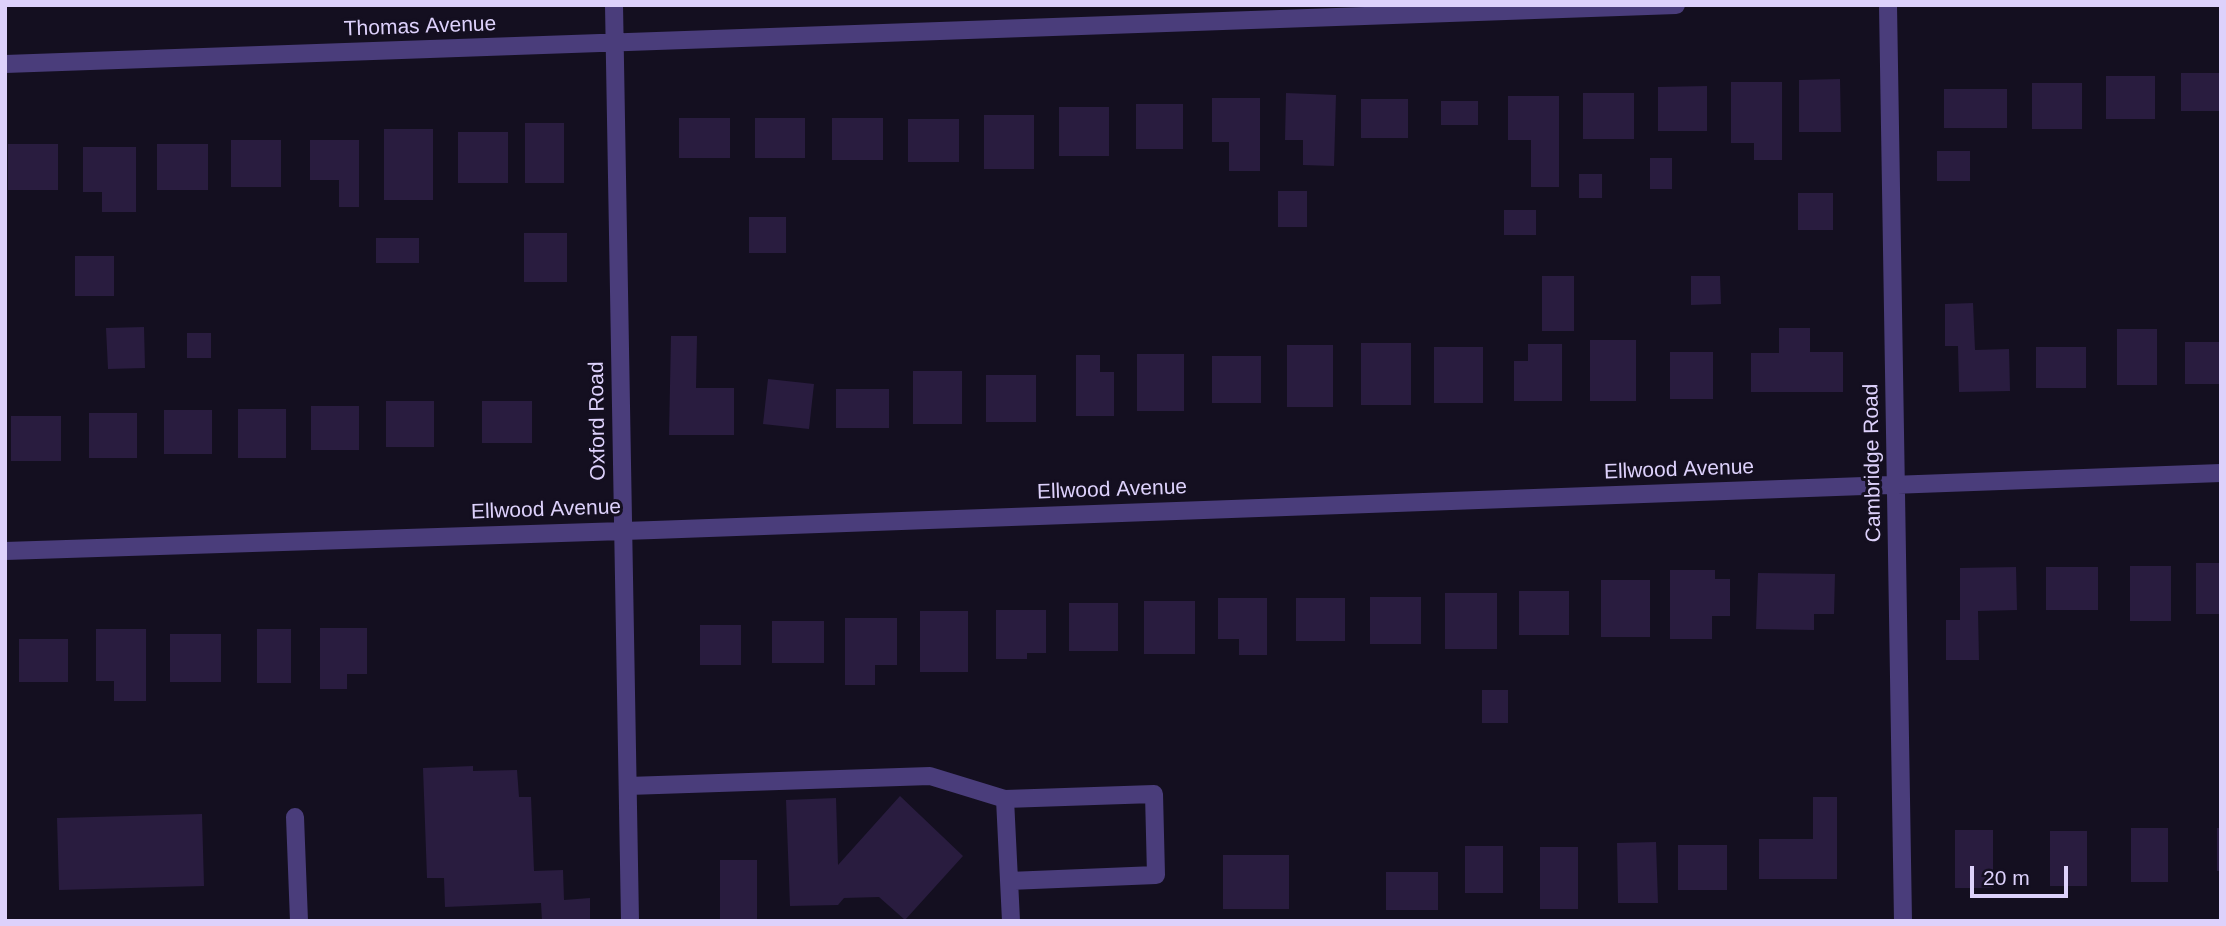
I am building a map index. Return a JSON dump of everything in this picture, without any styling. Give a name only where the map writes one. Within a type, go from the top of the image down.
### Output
[{"type":"street","name":"Oxford Road","points":[[614,5],[630,921]]},
{"type":"street","name":"Thomas Avenue","points":[[5,64],[1676,5]]},
{"type":"street","name":"Cambridge Road","points":[[1888,5],[1903,921]]},
{"type":"street","name":"Ellwood Avenue","points":[[5,551],[2221,472]]},
{"type":"street","points":[[628,786],[930,776],[1005,799],[1154,794],[1156,875],[1009,881]]},
{"type":"street","points":[[1005,799],[1011,921]]},
{"type":"street","points":[[295,817],[299,921]]},
{"type":"building","points":[[2181,73],[2221,73],[2221,111],[2181,111]]},
{"type":"building","points":[[2106,76],[2155,76],[2155,119],[2106,119]]},
{"type":"building","points":[[1840,79],[1841,132],[1799,132],[1799,80]]},
{"type":"building","points":[[1731,82],[1782,82],[1782,160],[1754,160],[1754,143],[1731,143]]},
{"type":"building","points":[[2032,83],[2082,83],[2082,129],[2032,129]]},
{"type":"building","points":[[1707,86],[1707,131],[1658,131],[1658,87]]},
{"type":"building","points":[[1944,89],[2007,89],[2007,128],[1944,128]]},
{"type":"building","points":[[1286,93],[1336,95],[1334,166],[1303,165],[1303,140],[1285,140]]},
{"type":"building","points":[[1583,93],[1634,93],[1634,139],[1583,139]]},
{"type":"building","points":[[1508,96],[1559,96],[1559,187],[1531,187],[1531,140],[1508,140]]},
{"type":"building","points":[[1212,98],[1260,98],[1260,171],[1229,171],[1229,142],[1212,142]]},
{"type":"building","points":[[1361,99],[1408,99],[1408,138],[1361,138]]},
{"type":"building","points":[[1441,101],[1478,101],[1478,125],[1441,125]]},
{"type":"building","points":[[1136,104],[1183,104],[1183,149],[1136,149]]},
{"type":"building","points":[[1059,107],[1109,107],[1109,156],[1059,156]]},
{"type":"building","points":[[984,115],[1034,115],[1034,169],[984,169]]},
{"type":"building","points":[[679,118],[730,118],[730,158],[679,158]]},
{"type":"building","points":[[755,118],[805,118],[805,158],[755,158]]},
{"type":"building","points":[[832,118],[883,118],[883,160],[832,160]]},
{"type":"building","points":[[908,119],[959,119],[959,162],[908,162]]},
{"type":"building","points":[[525,123],[564,123],[564,183],[525,183]]},
{"type":"building","points":[[384,129],[433,129],[433,200],[384,200]]},
{"type":"building","points":[[458,132],[508,132],[508,183],[458,183]]},
{"type":"building","points":[[231,140],[281,140],[281,187],[231,187]]},
{"type":"building","points":[[310,140],[359,140],[359,207],[339,207],[339,180],[310,180]]},
{"type":"building","points":[[8,144],[58,144],[58,190],[8,190]]},
{"type":"building","points":[[157,144],[208,144],[208,190],[157,190]]},
{"type":"building","points":[[83,147],[136,147],[136,212],[102,212],[102,192],[83,192]]},
{"type":"building","points":[[1937,151],[1970,151],[1970,181],[1937,181]]},
{"type":"building","points":[[1650,158],[1672,158],[1672,189],[1650,189]]},
{"type":"building","points":[[1579,174],[1602,174],[1602,198],[1579,198]]},
{"type":"building","points":[[1278,191],[1307,191],[1307,227],[1278,227]]},
{"type":"building","points":[[1798,193],[1833,193],[1833,230],[1798,230]]},
{"type":"building","points":[[1504,210],[1536,210],[1536,235],[1504,235]]},
{"type":"building","points":[[749,217],[786,217],[786,253],[749,253]]},
{"type":"building","points":[[524,233],[567,233],[567,282],[524,282]]},
{"type":"building","points":[[376,238],[419,238],[419,263],[376,263]]},
{"type":"building","points":[[75,256],[114,256],[114,296],[75,296]]},
{"type":"building","points":[[1542,276],[1574,276],[1574,331],[1542,331]]},
{"type":"building","points":[[1691,276],[1720,276],[1721,304],[1691,305]]},
{"type":"building","points":[[1973,303],[1975,350],[2009,349],[2010,391],[1959,392],[1958,346],[1945,346],[1945,304]]},
{"type":"building","points":[[144,327],[145,368],[108,369],[106,328]]},
{"type":"building","points":[[1779,328],[1810,328],[1810,352],[1843,352],[1843,392],[1751,392],[1751,353],[1779,353]]},
{"type":"building","points":[[2117,329],[2157,329],[2157,385],[2117,385]]},
{"type":"building","points":[[187,333],[211,333],[211,358],[187,358]]},
{"type":"building","points":[[671,336],[697,336],[696,388],[734,388],[734,435],[669,435]]},
{"type":"building","points":[[1590,340],[1636,340],[1636,401],[1590,401]]},
{"type":"building","points":[[2185,342],[2221,342],[2221,384],[2185,384]]},
{"type":"building","points":[[1361,343],[1411,343],[1411,405],[1361,405]]},
{"type":"building","points":[[1528,344],[1562,344],[1562,401],[1514,401],[1514,361],[1528,361]]},
{"type":"building","points":[[1287,345],[1333,345],[1333,407],[1287,407]]},
{"type":"building","points":[[1434,347],[1483,347],[1483,403],[1434,403]]},
{"type":"building","points":[[2036,347],[2086,347],[2086,388],[2036,388]]},
{"type":"building","points":[[1670,352],[1713,352],[1713,399],[1670,399]]},
{"type":"building","points":[[1137,354],[1184,354],[1184,411],[1137,411]]},
{"type":"building","points":[[1076,355],[1100,355],[1100,372],[1114,372],[1114,416],[1076,416]]},
{"type":"building","points":[[1212,356],[1261,356],[1261,403],[1212,403]]},
{"type":"building","points":[[913,371],[962,371],[962,424],[913,424]]},
{"type":"building","points":[[986,375],[1036,375],[1036,422],[986,422]]},
{"type":"building","points":[[768,379],[814,384],[809,429],[763,424]]},
{"type":"building","points":[[836,389],[889,389],[889,428],[836,428]]},
{"type":"building","points":[[386,401],[434,401],[434,447],[386,447]]},
{"type":"building","points":[[482,401],[532,401],[532,443],[482,443]]},
{"type":"building","points":[[311,406],[359,406],[359,450],[311,450]]},
{"type":"building","points":[[238,409],[286,409],[286,458],[238,458]]},
{"type":"building","points":[[164,410],[212,410],[212,454],[164,454]]},
{"type":"building","points":[[89,413],[137,413],[137,458],[89,458]]},
{"type":"building","points":[[11,416],[61,416],[61,461],[11,461]]},
{"type":"building","points":[[2196,563],[2221,563],[2221,614],[2196,614]]},
{"type":"building","points":[[2130,566],[2171,566],[2171,621],[2130,621]]},
{"type":"building","points":[[2016,567],[2017,610],[1978,611],[1979,660],[1946,660],[1946,620],[1960,620],[1960,568]]},
{"type":"building","points":[[2046,567],[2098,567],[2098,610],[2046,610]]},
{"type":"building","points":[[1670,570],[1715,570],[1715,579],[1730,579],[1730,616],[1712,616],[1712,639],[1670,639]]},
{"type":"building","points":[[1758,573],[1835,574],[1834,614],[1814,614],[1814,630],[1756,629]]},
{"type":"building","points":[[1601,580],[1650,580],[1650,637],[1601,637]]},
{"type":"building","points":[[1519,591],[1569,591],[1569,635],[1519,635]]},
{"type":"building","points":[[1445,593],[1497,593],[1497,649],[1445,649]]},
{"type":"building","points":[[1370,597],[1421,597],[1421,644],[1370,644]]},
{"type":"building","points":[[1218,598],[1267,598],[1267,655],[1239,655],[1239,639],[1218,639]]},
{"type":"building","points":[[1296,598],[1345,598],[1345,641],[1296,641]]},
{"type":"building","points":[[1144,601],[1195,601],[1195,654],[1144,654]]},
{"type":"building","points":[[1069,603],[1118,603],[1118,651],[1069,651]]},
{"type":"building","points":[[996,610],[1046,610],[1046,653],[1027,653],[1027,659],[996,659]]},
{"type":"building","points":[[920,611],[968,611],[968,672],[920,672]]},
{"type":"building","points":[[845,618],[897,618],[897,665],[875,665],[875,685],[845,685]]},
{"type":"building","points":[[772,621],[824,621],[824,663],[772,663]]},
{"type":"building","points":[[700,625],[741,625],[741,665],[700,665]]},
{"type":"building","points":[[320,628],[367,628],[367,674],[347,674],[347,689],[320,689]]},
{"type":"building","points":[[96,629],[146,629],[146,701],[114,701],[114,681],[96,681]]},
{"type":"building","points":[[257,629],[291,629],[291,683],[257,683]]},
{"type":"building","points":[[170,634],[221,634],[221,682],[170,682]]},
{"type":"building","points":[[19,639],[68,639],[68,682],[19,682]]},
{"type":"building","points":[[1482,690],[1508,690],[1508,723],[1482,723]]},
{"type":"building","points":[[473,766],[473,771],[517,770],[519,797],[531,797],[534,871],[563,870],[564,900],[590,898],[590,921],[542,921],[541,903],[445,907],[444,878],[427,878],[423,768]]},
{"type":"building","points":[[900,796],[963,856],[905,920],[879,897],[844,898],[838,905],[790,906],[786,800],[836,798],[838,865]]},
{"type":"building","points":[[1813,797],[1837,797],[1837,879],[1759,879],[1759,839],[1813,839]]},
{"type":"building","points":[[202,814],[204,886],[59,890],[57,818]]},
{"type":"building","points":[[2131,828],[2168,828],[2168,882],[2131,882]]},
{"type":"building","points":[[2217,828],[2221,828],[2221,871],[2217,871]]},
{"type":"building","points":[[1955,830],[1993,830],[1993,888],[1955,888]]},
{"type":"building","points":[[2050,831],[2087,831],[2087,886],[2050,886]]},
{"type":"building","points":[[1656,842],[1658,903],[1618,903],[1617,843]]},
{"type":"building","points":[[1678,845],[1727,845],[1727,890],[1678,890]]},
{"type":"building","points":[[1465,846],[1503,846],[1503,893],[1465,893]]},
{"type":"building","points":[[1540,847],[1578,847],[1578,909],[1540,909]]},
{"type":"building","points":[[1223,855],[1289,855],[1289,909],[1223,909]]},
{"type":"building","points":[[720,860],[757,860],[757,920],[720,920]]},
{"type":"building","points":[[1386,872],[1438,872],[1438,910],[1386,910]]}]
